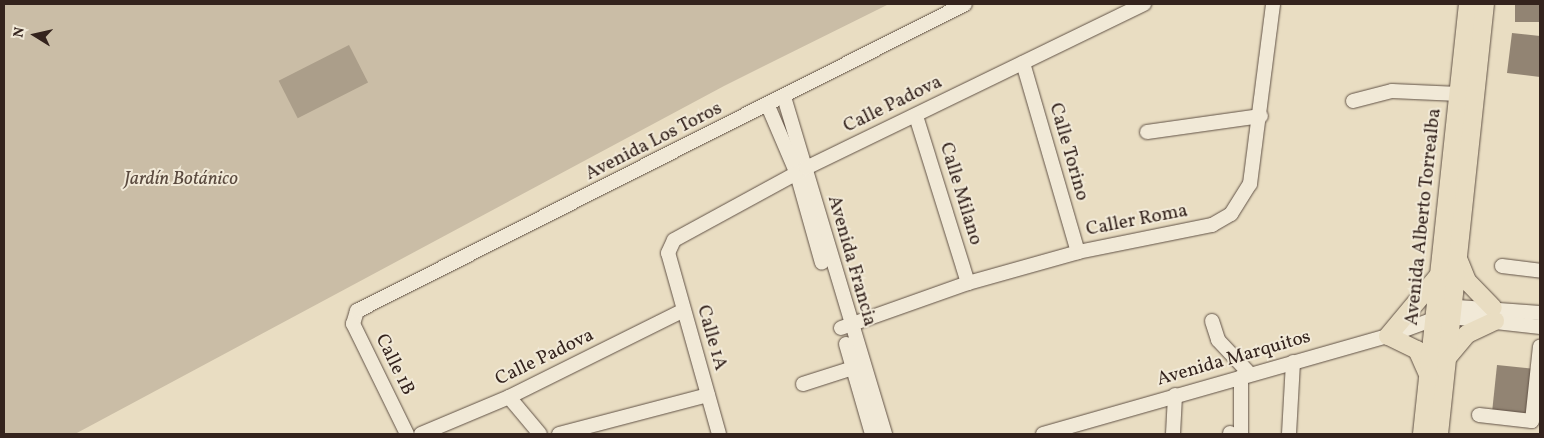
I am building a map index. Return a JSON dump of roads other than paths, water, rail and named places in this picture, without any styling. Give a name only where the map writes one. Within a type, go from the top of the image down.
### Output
[{"type":"main road","name":"Avenida Alberto Torrealba","points":[[1439,434],[1447,358],[1441,273],[1468,4]]},
{"type":"main road","name":"Avenida Alberto Torrealba","points":[[1422,434],[1428,379],[1458,257],[1485,4]]},
{"type":"main road","points":[[1447,358],[1467,334],[1494,314],[1459,270],[1458,257]]},
{"type":"main road","points":[[1428,379],[1417,350],[1388,336],[1441,273]]},
{"type":"street","name":"Avenida Los Toros","points":[[357,311],[768,106],[965,4]]},
{"type":"street","name":"Calle Padova","points":[[668,253],[674,240],[801,171],[1144,4]]},
{"type":"street","name":"Caller Roma","points":[[846,327],[968,284],[1078,252],[1212,225],[1231,214],[1250,184],[1261,116],[1273,4]]},
{"type":"street","name":"Calle Torino","points":[[1023,63],[1078,252]]},
{"type":"street","points":[[1353,102],[1392,91],[1458,94]]},
{"type":"street","name":"Avenida Francia","points":[[784,97],[801,171],[846,327],[884,434]]},
{"type":"street","name":"Avenida Francia","points":[[768,106],[801,171]]},
{"type":"street","name":"Calle Milano","points":[[916,116],[968,284]]},
{"type":"street","points":[[1147,132],[1261,116]]},
{"type":"street","name":"Calle 1A","points":[[668,253],[719,434]]},
{"type":"street","points":[[1502,266],[1540,271]]},
{"type":"street","name":"Calle Padova","points":[[421,434],[509,397],[684,310]]},
{"type":"street","name":"Calle 1B","points":[[357,311],[353,324],[406,434]]},
{"type":"street","points":[[1443,313],[1540,313]]},
{"type":"street","name":"Avenida Marquitos","points":[[1043,434],[1388,336],[1443,313]]},
{"type":"street","points":[[1494,314],[1540,327]]},
{"type":"street","points":[[1212,321],[1218,340],[1246,376],[1234,434]]},
{"type":"street","name":"Avenida Francia","points":[[846,327],[853,368],[872,434]]},
{"type":"street","points":[[1478,415],[1532,421],[1540,346]]},
{"type":"street","points":[[1289,434],[1293,362]]},
{"type":"street","points":[[803,384],[853,368]]},
{"type":"street","points":[[559,434],[708,395]]},
{"type":"street","points":[[1173,434],[1175,395]]},
{"type":"street","points":[[509,397],[540,434]]},
{"type":"park label","name":"Jardín Botánico","points":[[181,180]]}]
